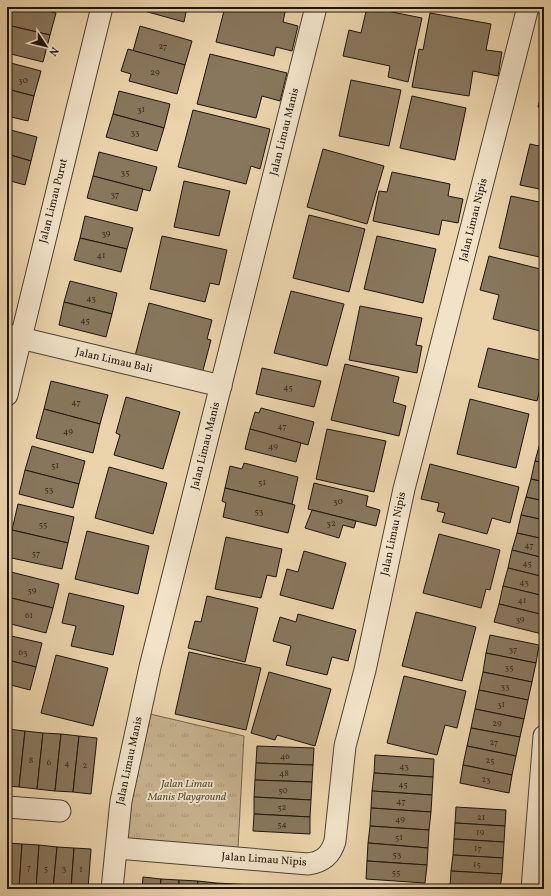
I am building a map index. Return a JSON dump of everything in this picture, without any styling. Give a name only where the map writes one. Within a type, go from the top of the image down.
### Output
[{"type":"street","name":"Jalan Limau Purut","points":[[7,396],[14,337],[102,7]]},
{"type":"street","name":"Jalan Limau Manis","points":[[112,889],[121,801],[150,667],[316,7]]},
{"type":"street","name":"Jalan Limau Nipis","points":[[116,848],[308,864],[320,861],[332,850],[335,841],[345,746],[365,670],[404,489],[528,7]]},
{"type":"street","points":[[531,7],[544,10]]},
{"type":"street","name":"Jalan Limau Bali","points":[[14,337],[221,386]]},
{"type":"street","points":[[532,889],[540,836],[544,736]]},
{"type":"street","points":[[7,807],[60,811]]},
{"type":"green space","name":"Jalan Limau Manis Playground","points":[[150,714],[244,736],[238,848],[126,838],[130,802]]},
{"type":"building","points":[[7,7],[32,7],[56,13],[50,35],[7,25]]},
{"type":"building","points":[[145,7],[187,7],[184,22],[144,11]]},
{"type":"building","points":[[225,7],[286,7],[283,22],[298,26],[292,51],[276,47],[274,56],[216,42]]},
{"type":"building","points":[[367,7],[422,18],[408,82],[388,77],[390,66],[343,56],[349,30],[361,33]]},
{"type":"building","points":[[430,13],[491,24],[486,50],[502,52],[498,76],[473,71],[469,96],[412,87],[419,49],[423,50]]},
{"type":"building","points":[[7,25],[50,35],[43,62],[7,53]]},
{"type":"building","points":[[140,26],[192,41],[185,65],[133,51]]},
{"type":"building","points":[[128,49],[185,65],[177,94],[129,81],[131,74],[121,71]]},
{"type":"building","points":[[210,54],[287,73],[280,101],[262,96],[256,118],[197,104]]},
{"type":"building","points":[[7,62],[41,71],[34,96],[7,89]]},
{"type":"building","points":[[544,65],[544,83],[540,82]]},
{"type":"building","points":[[351,80],[401,90],[389,146],[339,136]]},
{"type":"building","points":[[544,83],[544,108],[538,107]]},
{"type":"building","points":[[7,89],[34,96],[28,121],[7,116]]},
{"type":"building","points":[[119,91],[170,104],[164,128],[113,114]]},
{"type":"building","points":[[412,96],[466,108],[455,160],[400,148]]},
{"type":"building","points":[[193,110],[270,129],[260,169],[251,166],[246,184],[178,167]]},
{"type":"building","points":[[113,114],[164,128],[157,151],[106,137]]},
{"type":"building","points":[[544,123],[544,190],[520,185],[530,144],[539,146]]},
{"type":"building","points":[[7,129],[37,137],[31,161],[7,154]]},
{"type":"building","points":[[323,149],[384,166],[367,224],[307,207]]},
{"type":"building","points":[[99,152],[157,167],[150,191],[93,176]]},
{"type":"building","points":[[7,154],[31,161],[25,185],[7,180]]},
{"type":"building","points":[[392,172],[450,184],[448,196],[463,199],[458,223],[442,220],[439,235],[373,221],[379,191],[387,192]]},
{"type":"building","points":[[93,176],[143,189],[137,211],[87,198]]},
{"type":"building","points":[[184,181],[230,191],[219,236],[174,227]]},
{"type":"building","points":[[7,194],[10,194],[7,206]]},
{"type":"building","points":[[511,196],[544,203],[544,258],[499,248]]},
{"type":"building","points":[[309,215],[365,229],[349,292],[293,278]]},
{"type":"building","points":[[85,216],[133,228],[127,249],[80,238]]},
{"type":"building","points":[[162,236],[227,250],[219,285],[210,283],[205,302],[150,289]]},
{"type":"building","points":[[377,236],[436,249],[423,303],[364,289]]},
{"type":"building","points":[[80,238],[127,249],[121,272],[74,260]]},
{"type":"building","points":[[489,256],[544,270],[544,332],[493,319],[499,295],[480,290]]},
{"type":"building","points":[[70,281],[117,293],[112,314],[64,302]]},
{"type":"building","points":[[291,291],[344,304],[327,366],[274,353]]},
{"type":"building","points":[[64,302],[112,314],[106,337],[59,325]]},
{"type":"building","points":[[149,303],[212,320],[207,339],[211,340],[202,374],[135,356]]},
{"type":"building","points":[[360,306],[422,318],[416,345],[422,346],[417,373],[349,360]]},
{"type":"building","points":[[488,348],[544,361],[544,373],[537,401],[478,387]]},
{"type":"building","points":[[345,364],[399,377],[393,402],[406,406],[399,436],[331,420]]},
{"type":"building","points":[[262,368],[321,381],[314,407],[256,394]]},
{"type":"building","points":[[51,381],[108,395],[100,424],[44,409]]},
{"type":"building","points":[[126,397],[180,412],[163,469],[114,455],[120,435],[116,433]]},
{"type":"building","points":[[470,399],[529,414],[516,468],[457,454]]},
{"type":"building","points":[[261,408],[314,422],[308,445],[250,429],[255,412],[259,413]]},
{"type":"building","points":[[44,409],[100,424],[93,453],[36,438]]},
{"type":"building","points":[[250,429],[301,443],[296,462],[245,449]]},
{"type":"building","points":[[327,429],[386,441],[374,492],[316,479]]},
{"type":"building","points":[[540,443],[544,444],[544,463],[535,461]]},
{"type":"building","points":[[32,446],[85,461],[79,484],[25,470]]},
{"type":"building","points":[[535,461],[544,463],[544,482],[531,479]]},
{"type":"building","points":[[244,463],[298,477],[292,504],[225,488],[230,466],[242,469]]},
{"type":"building","points":[[430,464],[519,487],[510,523],[492,518],[487,534],[442,522],[445,513],[437,511],[439,503],[421,499]]},
{"type":"building","points":[[109,467],[167,483],[153,534],[95,518]]},
{"type":"building","points":[[25,470],[79,484],[73,508],[19,494]]},
{"type":"building","points":[[531,479],[544,482],[544,501],[526,497]]},
{"type":"building","points":[[314,483],[368,496],[366,506],[380,510],[376,526],[308,509]]},
{"type":"building","points":[[225,488],[295,505],[288,533],[223,517],[226,503],[222,501]]},
{"type":"building","points":[[526,497],[544,501],[544,520],[521,515]]},
{"type":"building","points":[[18,504],[74,517],[68,543],[12,530]]},
{"type":"building","points":[[312,510],[356,521],[354,528],[343,525],[339,538],[305,528]]},
{"type":"building","points":[[521,515],[544,520],[544,539],[517,533]]},
{"type":"building","points":[[12,530],[68,543],[62,569],[7,557],[7,549]]},
{"type":"building","points":[[87,531],[149,546],[138,594],[75,579]]},
{"type":"building","points":[[517,533],[544,539],[544,558],[512,550]]},
{"type":"building","points":[[439,534],[500,550],[490,590],[486,589],[481,608],[423,593]]},
{"type":"building","points":[[226,537],[282,549],[276,577],[267,575],[261,598],[215,589]]},
{"type":"building","points":[[512,550],[544,558],[544,577],[508,568]]},
{"type":"building","points":[[304,551],[346,563],[333,609],[280,595],[287,569],[298,572]]},
{"type":"building","points":[[508,568],[544,577],[544,596],[503,586]]},
{"type":"building","points":[[7,571],[59,584],[53,608],[7,597]]},
{"type":"building","points":[[503,586],[544,596],[544,615],[499,604]]},
{"type":"building","points":[[69,593],[124,606],[113,655],[71,646],[76,626],[62,623]]},
{"type":"building","points":[[207,596],[258,608],[245,662],[188,648],[195,621],[201,622]]},
{"type":"building","points":[[7,597],[53,608],[46,633],[7,623]]},
{"type":"building","points":[[499,604],[544,615],[544,627],[542,634],[494,622]]},
{"type":"building","points":[[416,612],[476,627],[462,681],[402,666]]},
{"type":"building","points":[[298,614],[356,630],[348,661],[332,657],[327,675],[286,665],[291,646],[273,641],[280,617],[296,622]]},
{"type":"building","points":[[7,635],[42,643],[36,667],[7,660]]},
{"type":"building","points":[[490,635],[539,645],[536,663],[486,653]]},
{"type":"building","points":[[189,652],[261,668],[246,730],[175,714]]},
{"type":"building","points":[[486,653],[536,663],[532,682],[483,672]]},
{"type":"building","points":[[56,655],[108,668],[93,726],[41,713]]},
{"type":"building","points":[[7,660],[36,667],[30,690],[7,684]]},
{"type":"building","points":[[269,672],[331,689],[315,746],[277,735],[275,740],[251,733]]},
{"type":"building","points":[[483,672],[532,682],[528,700],[479,690]]},
{"type":"building","points":[[404,676],[466,691],[457,728],[445,725],[437,755],[387,743]]},
{"type":"building","points":[[479,690],[528,700],[524,719],[475,709]]},
{"type":"building","points":[[475,709],[524,719],[520,737],[471,728]]},
{"type":"building","points":[[471,728],[520,737],[516,756],[467,746]]},
{"type":"building","points":[[7,729],[25,731],[19,787],[7,786]]},
{"type":"building","points":[[25,731],[43,733],[37,789],[19,787]]},
{"type":"building","points":[[43,733],[61,734],[55,791],[37,789]]},
{"type":"building","points":[[61,734],[79,736],[73,792],[55,791]]},
{"type":"building","points":[[79,736],[97,738],[91,794],[73,792]]},
{"type":"building","points":[[257,746],[314,748],[313,765],[256,763]]},
{"type":"building","points":[[467,746],[516,756],[512,775],[463,765]]},
{"type":"building","points":[[375,755],[434,759],[433,777],[374,773]]},
{"type":"building","points":[[256,763],[313,765],[312,782],[255,780]]},
{"type":"building","points":[[463,765],[512,775],[509,793],[460,783]]},
{"type":"building","points":[[374,773],[433,777],[432,795],[372,791]]},
{"type":"building","points":[[255,780],[312,782],[311,800],[254,797]]},
{"type":"building","points":[[372,791],[432,795],[431,812],[371,808]]},
{"type":"building","points":[[254,797],[311,800],[310,817],[254,814]]},
{"type":"building","points":[[456,807],[506,810],[505,826],[455,823]]},
{"type":"building","points":[[371,808],[431,812],[429,830],[370,826]]},
{"type":"building","points":[[254,814],[310,817],[310,834],[253,831]]},
{"type":"building","points":[[455,823],[505,826],[504,842],[454,839]]},
{"type":"building","points":[[370,826],[429,830],[428,848],[368,843]]},
{"type":"building","points":[[454,839],[504,842],[503,858],[453,855]]},
{"type":"building","points":[[7,843],[22,844],[19,889],[7,889]]},
{"type":"building","points":[[368,843],[428,848],[427,865],[367,861]]},
{"type":"building","points":[[22,844],[39,845],[36,889],[19,889]]},
{"type":"building","points":[[39,845],[57,847],[53,889],[36,889]]},
{"type":"building","points":[[57,847],[74,848],[71,889],[53,889]]},
{"type":"building","points":[[74,848],[91,849],[88,889],[71,889]]},
{"type":"building","points":[[453,855],[503,858],[502,874],[451,871]]},
{"type":"building","points":[[367,861],[427,865],[425,883],[366,879]]},
{"type":"building","points":[[451,871],[502,874],[500,889],[450,886]]},
{"type":"building","points":[[143,877],[161,879],[160,889],[142,889]]},
{"type":"building","points":[[161,879],[179,880],[179,889],[160,889]]},
{"type":"building","points":[[179,880],[198,881],[197,889],[179,889]]},
{"type":"building","points":[[198,881],[216,883],[216,889],[197,889]]},
{"type":"building","points":[[216,883],[234,884],[234,889],[216,889]]},
{"type":"building","points":[[234,884],[253,885],[252,889],[234,889]]},
{"type":"building","points":[[253,885],[271,886],[271,889],[252,889]]},
{"type":"building","points":[[450,886],[489,889],[450,889]]}]
